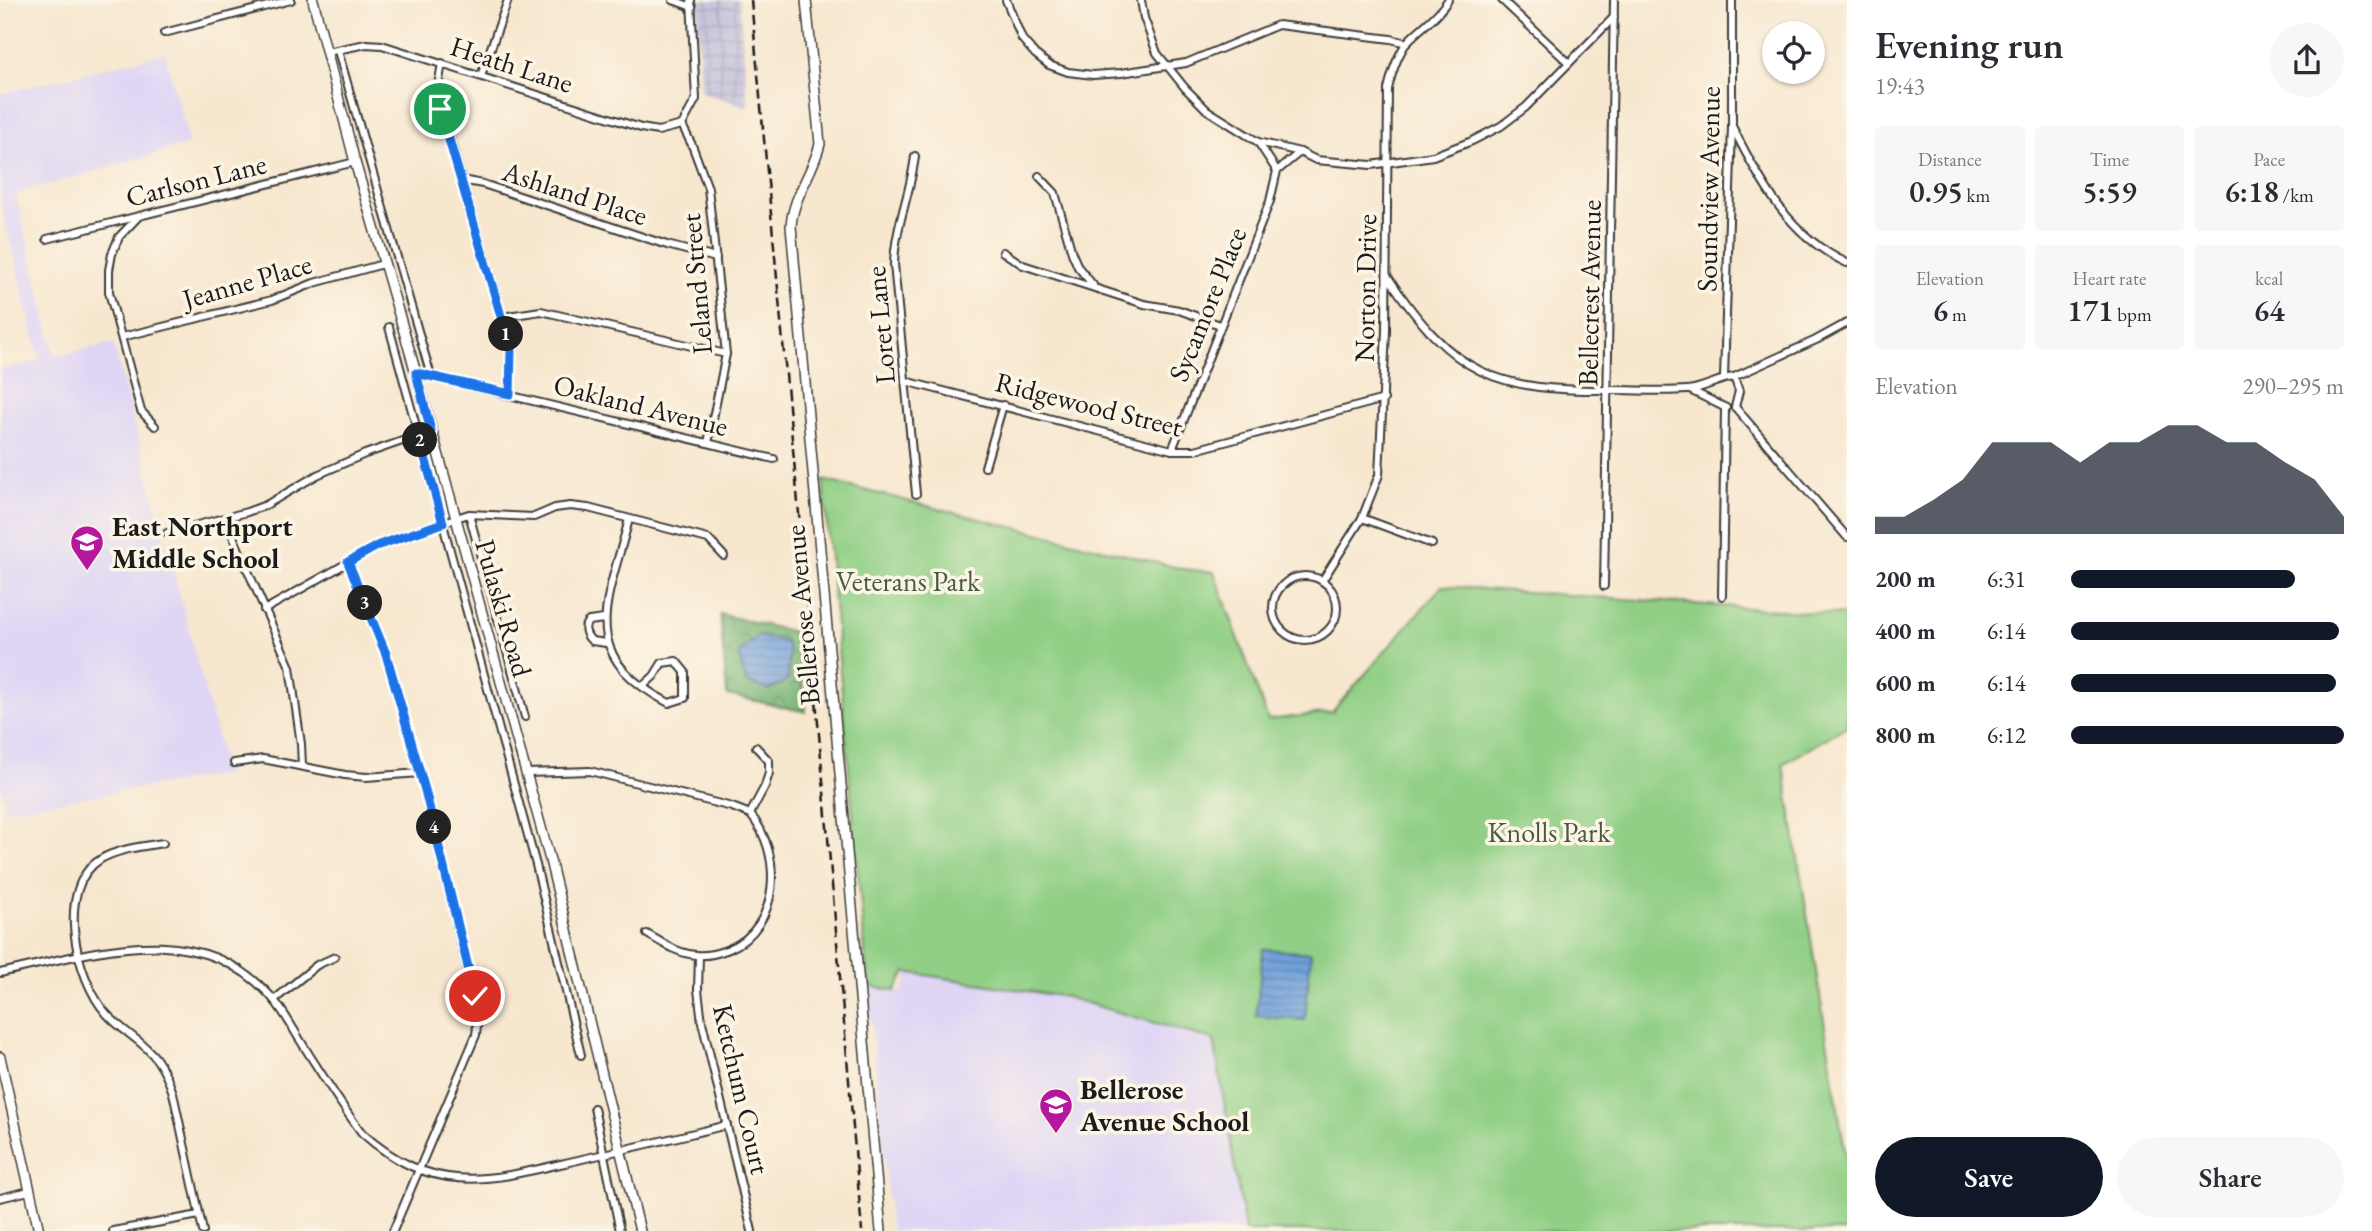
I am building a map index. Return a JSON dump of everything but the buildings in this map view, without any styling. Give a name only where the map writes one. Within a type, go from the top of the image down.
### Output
[{"type":"street","points":[[164,33],[290,0]]},
{"type":"street","name":"Pulaski Road","points":[[313,0],[383,264],[527,773],[640,1231]]},
{"type":"street","points":[[481,76],[508,0]]},
{"type":"street","points":[[673,0],[692,3],[696,99],[682,125]]},
{"type":"street","name":"Bellerose Avenue","points":[[806,0],[820,144],[816,162],[792,210],[791,226],[881,1231]]},
{"type":"street","points":[[1006,0],[1022,39],[1035,54],[1049,65],[1068,72],[1093,75],[1186,63],[1278,25],[1407,43]]},
{"type":"street","points":[[1141,0],[1151,38],[1166,67],[1207,110],[1258,142],[1300,152],[1316,160],[1371,166],[1433,156],[1486,135],[1526,107],[1614,17]]},
{"type":"street","name":"Norton Drive","points":[[1322,581],[1362,518],[1380,475],[1387,275],[1388,89],[1392,71],[1407,43],[1448,0]]},
{"type":"street","points":[[1502,0],[1569,63]]},
{"type":"street","name":"Bellecrest Avenue","points":[[1604,586],[1614,0]]},
{"type":"street","name":"Soundview Avenue","points":[[1724,378],[1732,126],[1732,0]]},
{"type":"street","name":"Heath Lane","points":[[327,52],[366,44],[383,45],[640,128],[658,131],[682,125]]},
{"type":"street","points":[[338,51],[431,376]]},
{"type":"street","points":[[442,64],[437,92],[511,350],[510,394]]},
{"type":"street","name":"Leland Street","points":[[682,125],[708,188],[726,354],[708,443]]},
{"type":"street","points":[[1732,126],[1755,171],[1786,215],[1816,245],[1847,263]]},
{"type":"street","points":[[1258,142],[1277,172],[1300,152]]},
{"type":"street","name":"Loret Lane","points":[[915,156],[913,177],[894,248],[894,264],[916,494]]},
{"type":"street","name":"Carlson Lane","points":[[47,239],[355,162]]},
{"type":"street","name":"Sycamore Place","points":[[1172,450],[1270,201],[1277,172]]},
{"type":"street","points":[[1039,176],[1055,193],[1072,253],[1078,267],[1094,286]]},
{"type":"street","name":"Ashland Place","points":[[461,180],[483,184],[667,245],[716,258]]},
{"type":"street","points":[[138,217],[119,237],[109,270],[109,292],[141,411],[155,426]]},
{"type":"street","points":[[1003,252],[1023,265],[1144,304],[1179,310],[1220,325]]},
{"type":"street","name":"Jeanne Place","points":[[122,337],[272,300],[314,283],[383,264]]},
{"type":"street","points":[[1387,275],[1411,312],[1447,350],[1484,374],[1539,388],[1690,390],[1734,377],[1847,323]]},
{"type":"street","points":[[501,317],[541,311],[726,354]]},
{"type":"street","points":[[389,327],[536,865],[581,1055]]},
{"type":"street","name":"Oakland Avenue","points":[[416,373],[774,459]]},
{"type":"street","points":[[1734,377],[1739,391],[1735,407]]},
{"type":"street","name":"Ridgewood Street","points":[[905,381],[1172,450],[1195,450],[1384,398]]},
{"type":"street","points":[[1690,390],[1725,408],[1735,407]]},
{"type":"street","points":[[985,467],[1003,405]]},
{"type":"street","points":[[1735,407],[1847,537]]},
{"type":"street","points":[[1722,596],[1725,408]]},
{"type":"street","points":[[167,533],[266,505],[317,475],[431,431]]},
{"type":"street","points":[[264,610],[379,545],[469,514],[534,517],[555,508],[570,506],[708,539],[724,556]]},
{"type":"street","points":[[469,514],[525,717]]},
{"type":"street","points":[[225,518],[290,667],[302,766]]},
{"type":"street","points":[[1362,518],[1432,544]]},
{"type":"street","points":[[629,519],[604,619],[606,643],[621,667],[643,686],[669,703],[685,698],[685,672],[676,661],[662,663],[654,676],[643,686]]},
{"type":"street","points":[[348,562],[386,654],[420,773],[478,1016],[476,1035],[393,1231]]},
{"type":"street","points":[[1303,577],[1322,581],[1335,598],[1337,609],[1329,629],[1310,640],[1298,640],[1288,635],[1281,629],[1273,611],[1278,592],[1284,584],[1303,577]]},
{"type":"street","points":[[604,619],[589,621],[585,628],[592,641],[606,643]]},
{"type":"street","points":[[750,814],[769,773],[769,761],[756,747]]},
{"type":"street","points":[[234,763],[263,759],[366,777],[420,773]]},
{"type":"street","points":[[527,773],[590,771],[732,807],[750,814],[761,827],[768,845],[772,886],[763,919],[745,940],[724,951],[699,956],[667,946],[647,933]]},
{"type":"street","points":[[163,843],[102,858],[88,870],[80,883],[74,902],[79,956],[84,977],[93,996],[125,1032],[156,1058],[166,1074],[173,1093],[203,1231]]},
{"type":"street","points":[[536,865],[550,860]]},
{"type":"street","points":[[0,973],[117,947],[164,946],[208,954],[230,965],[274,1000],[362,1133],[380,1149],[419,1170],[455,1178],[490,1179],[727,1125]]},
{"type":"street","name":"Ketchum Court","points":[[699,956],[698,990],[702,1022],[752,1231]]},
{"type":"street","points":[[274,1000],[317,965],[335,957]]},
{"type":"street","points":[[571,1012],[586,1009]]},
{"type":"street","points":[[1,1062],[39,1231]]},
{"type":"street","points":[[594,1108],[620,1231]]},
{"type":"street","points":[[0,1198],[29,1191]]},
{"type":"street","points":[[113,1231],[199,1215]]},
{"type":"shaded area","points":[[697,0],[739,0],[748,107],[701,92]]},
{"type":"shaded area","name":"East Northport Middle School","points":[[165,53],[189,144],[16,194],[55,356],[113,343],[227,774],[6,810],[0,781],[0,370],[40,360],[0,201],[0,94]]},
{"type":"shaded area","name":"Bellerose Avenue School","points":[[906,972],[1065,997],[1215,1040],[1245,1231],[891,1231],[868,986],[903,992],[907,983]]},
{"type":"green space","name":"Knolls Park","points":[[823,480],[1183,569],[1214,572],[1268,720],[1332,712],[1442,586],[1847,615],[1847,726],[1783,764],[1847,1165],[1847,1231],[1245,1231],[1214,1040],[1066,997],[906,972],[895,991],[868,986]]},
{"type":"green space","points":[[720,614],[798,633],[806,712],[727,695]]},
{"type":"water","points":[[758,636],[785,641],[789,651],[788,680],[769,690],[746,682],[739,653]]},
{"type":"water","points":[[1263,949],[1311,953],[1305,1020],[1256,1016]]},
{"type":"railway","points":[[751,0],[811,642],[862,1231]]},
{"type":"place","name":"East Northport Middle School","points":[[87,572]]},
{"type":"place","name":"Bellerose Avenue School","points":[[1056,1135]]},
{"type":"route","points":[[440,109],[511,350],[510,394],[416,373],[431,431],[419,436],[443,523],[379,545],[348,562],[386,654],[425,790],[475,996]]},
{"type":"park label","name":"Veterans Park","points":[[908,581]]}]
